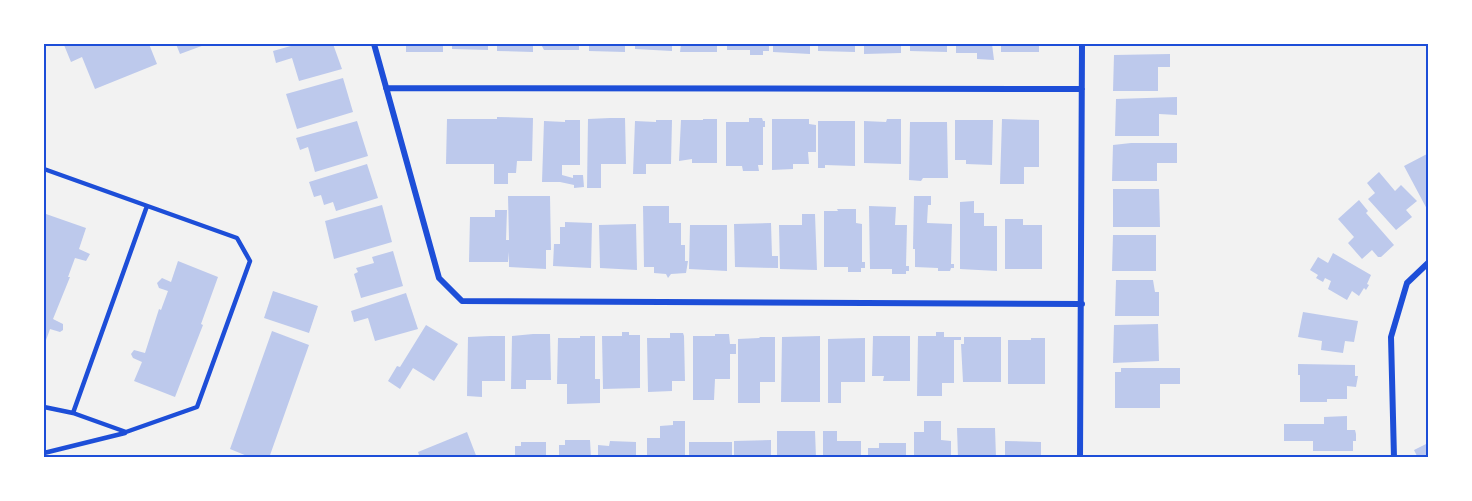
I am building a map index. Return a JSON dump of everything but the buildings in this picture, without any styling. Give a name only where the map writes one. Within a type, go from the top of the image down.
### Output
[{"type":"street","points":[[374,44],[439,278],[462,301],[1082,304]]},
{"type":"street","points":[[1080,458],[1082,44]]},
{"type":"street","points":[[386,88],[1082,89]]},
{"type":"street","points":[[1394,458],[1391,337],[1407,283],[1428,263]]},
{"type":"lane","points":[[44,169],[237,238],[250,261],[197,407],[126,432],[44,453]]},
{"type":"lane","points":[[73,413],[147,206]]},
{"type":"lane","points":[[44,407],[73,413],[126,432]]}]
